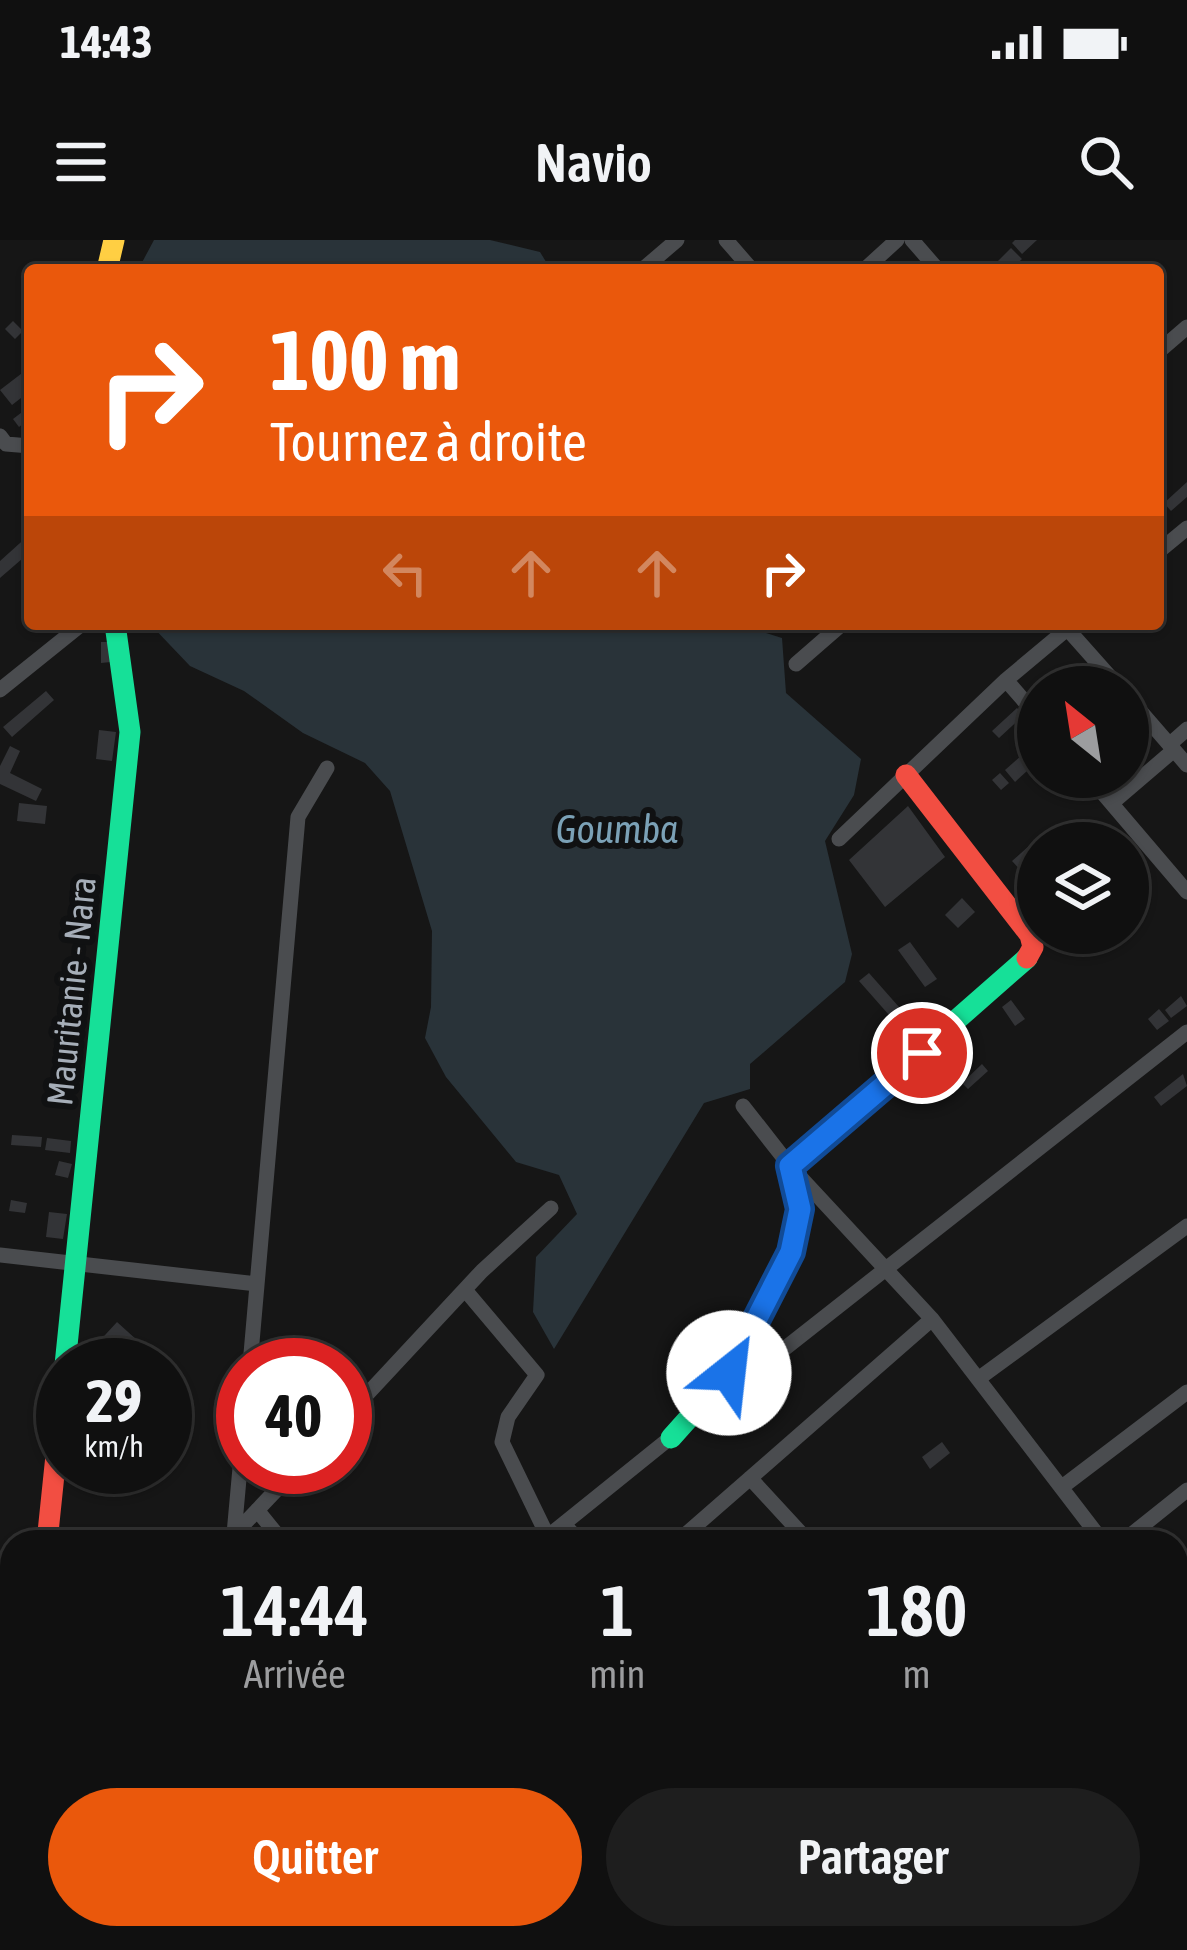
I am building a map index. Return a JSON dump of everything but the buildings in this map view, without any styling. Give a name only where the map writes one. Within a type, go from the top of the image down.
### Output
[{"type":"main road","name":"Mauritanie - Nara","points":[[68,1338],[130,732],[116,630]]},
{"type":"main road","points":[[671,1438],[729,1373],[791,1252],[800,1209],[790,1166],[1025,963],[1033,947],[1030,935],[906,775]]},
{"type":"main road","points":[[48,1530],[52,1494]]},
{"type":"street","points":[[649,264],[677,240]]},
{"type":"street","points":[[727,240],[747,264]]},
{"type":"street","points":[[871,264],[897,240]]},
{"type":"street","points":[[912,240],[933,264]]},
{"type":"street","points":[[1164,347],[1187,327]]},
{"type":"street","points":[[1164,547],[1187,528]]},
{"type":"street","points":[[1164,531],[1172,540]]},
{"type":"street","points":[[0,690],[75,630]]},
{"type":"street","points":[[796,664],[835,630]]},
{"type":"street","points":[[838,838],[1063,630]]},
{"type":"street","points":[[1071,630],[1101,666]]},
{"type":"street","points":[[1006,680],[1017,693]]},
{"type":"street","points":[[1149,721],[1187,765]]},
{"type":"street","points":[[1112,803],[1187,729]]},
{"type":"street","points":[[252,1338],[298,817],[327,768]]},
{"type":"street","points":[[1108,798],[1187,892]]},
{"type":"street","points":[[555,1530],[1187,1032]]},
{"type":"street","points":[[743,1106],[790,1166],[932,1319],[1094,1530]]},
{"type":"street","points":[[372,1390],[482,1271],[550,1208]]},
{"type":"street","points":[[978,1378],[1187,1226]]},
{"type":"street","points":[[0,1255],[257,1284]]},
{"type":"street","points":[[466,1291],[537,1376],[508,1418],[502,1442],[541,1530]]},
{"type":"street","points":[[691,1530],[932,1319]]},
{"type":"street","points":[[1062,1486],[1187,1392]]},
{"type":"street","points":[[750,1478],[798,1530]]},
{"type":"street","points":[[1137,1530],[1187,1490]]},
{"type":"street","points":[[231,1530],[236,1494]]},
{"type":"street","points":[[238,1530],[272,1494]]},
{"type":"street","points":[[257,1510],[273,1530]]},
{"type":"street","points":[[563,1523],[569,1530]]},
{"type":"water","points":[[154,240],[490,240],[540,252],[547,264],[141,264]]},
{"type":"water","name":"Goumba","points":[[156,630],[756,630],[782,638],[786,693],[861,759],[854,795],[825,841],[852,954],[845,982],[750,1064],[750,1089],[704,1103],[554,1349],[533,1312],[536,1257],[577,1214],[559,1175],[516,1162],[446,1077],[425,1038],[431,1007],[432,931],[390,791],[365,763],[303,733],[244,691],[190,666]]},
{"type":"traffic: fast","points":[[68,1338],[130,732],[116,630]]},
{"type":"traffic: fast","points":[[671,1438],[729,1373],[791,1252],[799,1209],[790,1166],[1027,958]]},
{"type":"traffic: slow","points":[[108,264],[114,240]]},
{"type":"traffic: jam","points":[[906,775],[1030,935],[1033,947],[1027,958]]},
{"type":"traffic: jam","points":[[48,1530],[52,1494]]},
{"type":"route","points":[[729,1373],[791,1252],[800,1209],[790,1166],[922,1053]]}]
